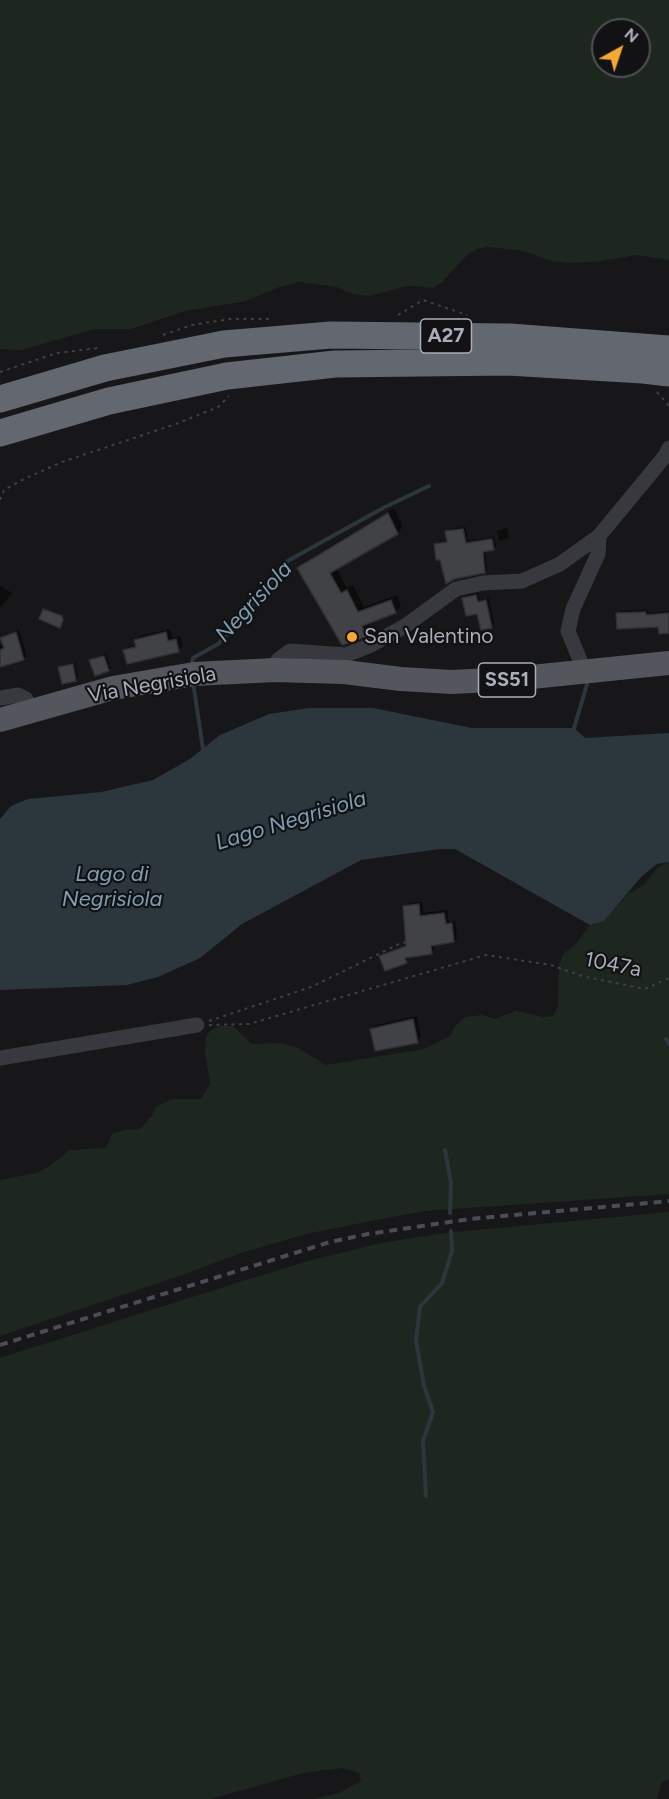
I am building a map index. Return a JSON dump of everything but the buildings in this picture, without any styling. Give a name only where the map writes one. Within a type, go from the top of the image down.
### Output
[{"type":"highway","name":"A27","points":[[0,399],[105,368],[224,344],[331,334],[510,338],[669,349]]},
{"type":"highway","name":"A27","points":[[0,433],[109,400],[227,376],[335,364],[508,362],[669,373]]},
{"type":"main road","name":"SS51","points":[[581,671],[669,663]]},
{"type":"main road","name":"Via Negrisiola","points":[[0,720],[113,688],[192,674],[275,670],[344,672],[451,682],[512,679],[581,671]]},
{"type":"street","points":[[275,670],[278,660],[290,651],[346,655],[371,645],[405,626],[456,589],[483,583],[522,581],[560,564],[599,536],[665,456],[669,448]]},
{"type":"street","points":[[581,671],[580,660],[568,631],[573,609],[598,554],[599,536]]},
{"type":"street","points":[[0,698],[18,695],[26,699],[32,711]]},
{"type":"street","points":[[0,1058],[197,1025]]},
{"type":"path","points":[[197,1025],[311,987],[401,943],[419,941]]},
{"type":"path","name":"1047a","points":[[197,1025],[249,1024],[486,955],[551,965],[582,976],[645,989],[669,978]]},
{"type":"shaded area","points":[[0,0],[669,0],[669,260],[637,255],[594,262],[567,263],[552,261],[524,251],[488,247],[477,249],[467,255],[441,283],[432,288],[403,287],[369,296],[353,294],[337,287],[300,282],[279,287],[246,301],[185,311],[131,329],[95,329],[21,350],[0,349]]},
{"type":"shaded area","points":[[669,862],[669,1194],[425,1211],[306,1234],[241,1253],[0,1336],[0,1180],[36,1173],[50,1166],[70,1150],[106,1148],[112,1134],[124,1130],[140,1129],[151,1117],[156,1107],[172,1099],[201,1099],[210,1084],[205,1051],[206,1037],[210,1031],[219,1026],[233,1026],[252,1044],[281,1043],[298,1048],[326,1065],[424,1049],[450,1036],[455,1026],[465,1017],[482,1015],[495,1019],[516,1011],[543,1017],[553,1016],[558,1007],[559,965],[564,953],[575,945],[590,925],[604,921],[628,894],[644,885],[657,868]]},
{"type":"shaded area","points":[[669,1212],[669,1779],[662,1782],[657,1799],[314,1799],[339,1793],[361,1781],[359,1773],[343,1768],[303,1773],[211,1799],[0,1799],[0,1358],[249,1279],[381,1243],[445,1233]]},
{"type":"water","name":"Lago di Negrisiola","points":[[309,708],[373,708],[472,728],[574,728],[585,738],[669,733],[669,862],[657,864],[642,876],[604,921],[590,925],[455,849],[361,860],[242,924],[200,958],[158,977],[127,985],[0,990],[0,819],[11,806],[28,799],[101,792],[153,780],[190,759],[220,735],[269,714]]},
{"type":"waterway","name":"Negrisiola","points":[[191,666],[193,658],[218,644],[246,615],[284,563],[383,508],[429,486]]},
{"type":"waterway","points":[[574,728],[588,681]]},
{"type":"waterway","name":"Negrisiola","points":[[193,682],[203,749]]},
{"type":"waterway","points":[[666,1039],[669,1044]]},
{"type":"waterway","points":[[445,1150],[451,1183],[450,1213]]},
{"type":"waterway","points":[[426,1496],[423,1441],[433,1412],[424,1386],[416,1340],[420,1307],[442,1283],[452,1251],[451,1231]]},
{"type":"railway","points":[[0,1345],[330,1242],[470,1219],[669,1201]]},
{"type":"place","name":"San Valentino","points":[[352,637]]},
{"type":"water label","name":"Lago Negrisiola","points":[[291,821]]}]
